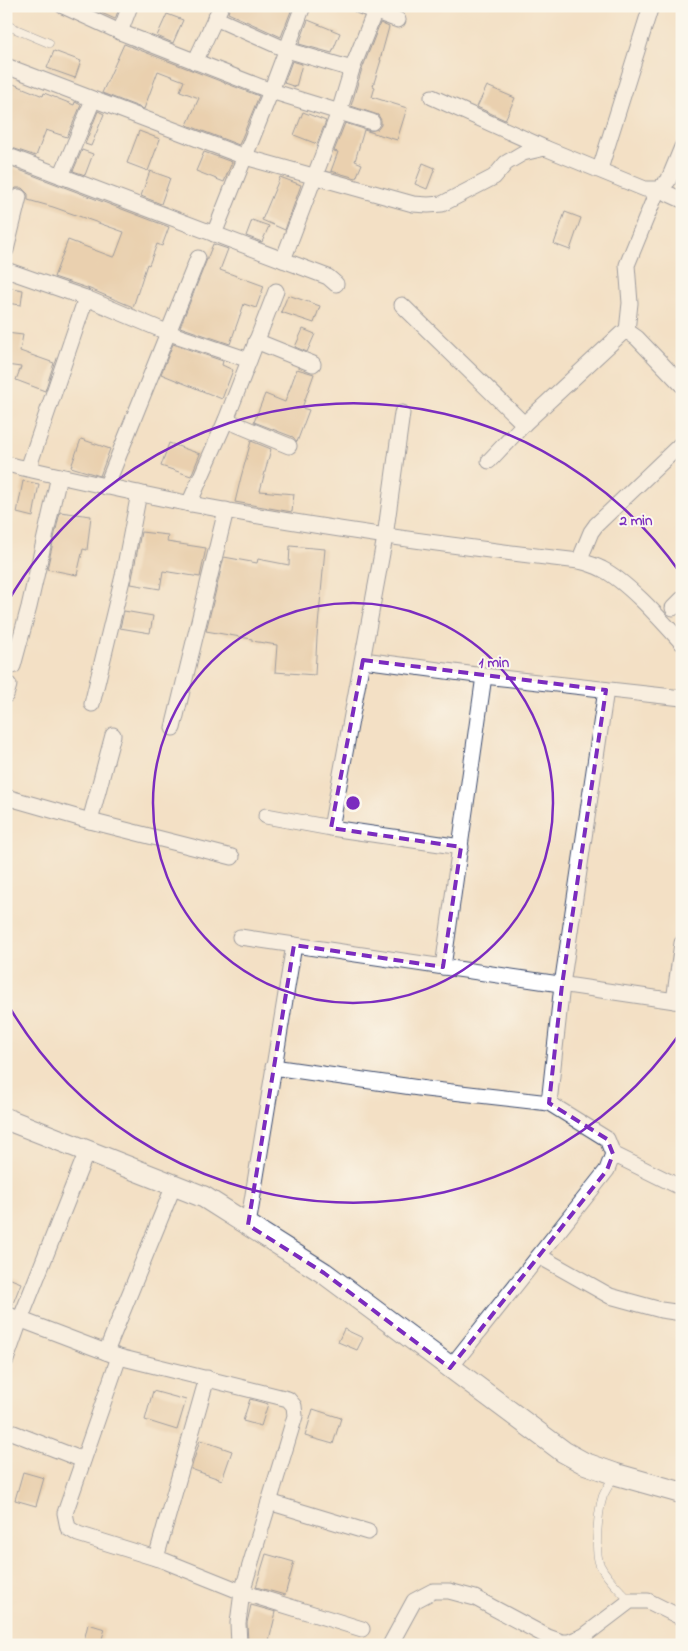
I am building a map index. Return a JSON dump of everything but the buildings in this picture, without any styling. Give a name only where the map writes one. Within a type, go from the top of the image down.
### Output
[{"type":"street","points":[[63,6],[120,32],[271,91],[372,122]]},
{"type":"street","points":[[120,32],[130,6]]},
{"type":"street","points":[[214,234],[303,6]]},
{"type":"street","points":[[600,169],[651,6]]},
{"type":"street","points":[[283,260],[339,112],[371,8],[398,20]]},
{"type":"street","points":[[195,62],[218,12],[287,50],[352,69]]},
{"type":"street","points":[[6,66],[245,157],[414,204],[428,206],[442,204],[494,177],[506,163],[523,153],[545,148]]},
{"type":"street","points":[[432,97],[545,148],[645,189],[658,189],[682,200]]},
{"type":"street","points":[[61,176],[93,100]]},
{"type":"street","points":[[627,331],[630,304],[627,265],[658,189],[668,181],[682,147]]},
{"type":"street","points":[[6,155],[328,277],[336,284]]},
{"type":"street","points":[[6,250],[19,198]]},
{"type":"street","points":[[106,487],[198,258]]},
{"type":"street","points":[[6,270],[86,298],[169,333],[249,360]]},
{"type":"street","points":[[189,504],[226,420],[276,291]]},
{"type":"street","points":[[28,469],[86,298]]},
{"type":"street","points":[[402,305],[524,424]]},
{"type":"street","points":[[627,331],[637,338],[682,386]]},
{"type":"street","points":[[489,461],[524,424],[621,334],[627,331]]},
{"type":"street","points":[[256,341],[313,364]]},
{"type":"street","points":[[331,828],[385,536],[402,413]]},
{"type":"street","points":[[226,420],[289,446]]},
{"type":"street","points":[[580,561],[591,532],[596,525],[682,443]]},
{"type":"street","points":[[6,464],[189,504],[385,536],[580,561],[602,569],[623,584],[682,643]]},
{"type":"street","points":[[13,666],[29,607],[59,476]]},
{"type":"street","points":[[92,704],[123,576],[139,493]]},
{"type":"street","points":[[173,728],[226,510]]},
{"type":"street","points":[[363,660],[484,676],[682,698]]},
{"type":"street","points":[[444,967],[484,676]]},
{"type":"street","points":[[550,1103],[562,985],[606,690]]},
{"type":"street","points":[[90,820],[113,735]]},
{"type":"street","points":[[6,797],[232,856]]},
{"type":"street","points":[[266,816],[331,828],[461,847]]},
{"type":"street","points":[[240,936],[678,1002],[682,943]]},
{"type":"street","points":[[248,1225],[294,945]]},
{"type":"street","points":[[273,1067],[426,1089],[550,1103],[607,1139],[614,1154],[682,1188]]},
{"type":"street","points":[[6,1119],[204,1197],[324,1273],[564,1452],[584,1463],[615,1474],[682,1493]]},
{"type":"street","points":[[6,1360],[13,1317],[87,1151]]},
{"type":"street","points":[[450,1368],[607,1170],[614,1154]]},
{"type":"street","points":[[174,1185],[112,1354],[83,1460],[66,1513],[68,1528],[78,1534],[156,1558],[242,1592],[362,1629]]},
{"type":"street","points":[[539,1256],[610,1296],[661,1310],[682,1313]]},
{"type":"street","points":[[13,1317],[112,1354],[288,1399],[294,1406],[295,1416],[242,1592],[238,1623],[239,1645]]},
{"type":"street","points":[[156,1558],[207,1378]]},
{"type":"street","points":[[6,1430],[83,1460]]},
{"type":"street","points":[[269,1502],[368,1532]]},
{"type":"street","points":[[390,1645],[414,1601],[433,1592],[448,1591],[475,1598],[548,1637],[562,1642],[569,1642],[584,1636],[630,1601],[648,1601],[682,1618]]},
{"type":"lane","points":[[6,24],[49,43]]},
{"type":"lane","points":[[615,1474],[603,1496],[599,1520],[598,1552],[600,1565],[630,1601]]},
{"type":"highlighted area","points":[[363,660],[606,690],[562,985],[549,1103],[607,1139],[613,1154],[607,1170],[450,1368],[324,1273],[248,1225],[294,945],[443,967],[461,847],[331,828]]}]
